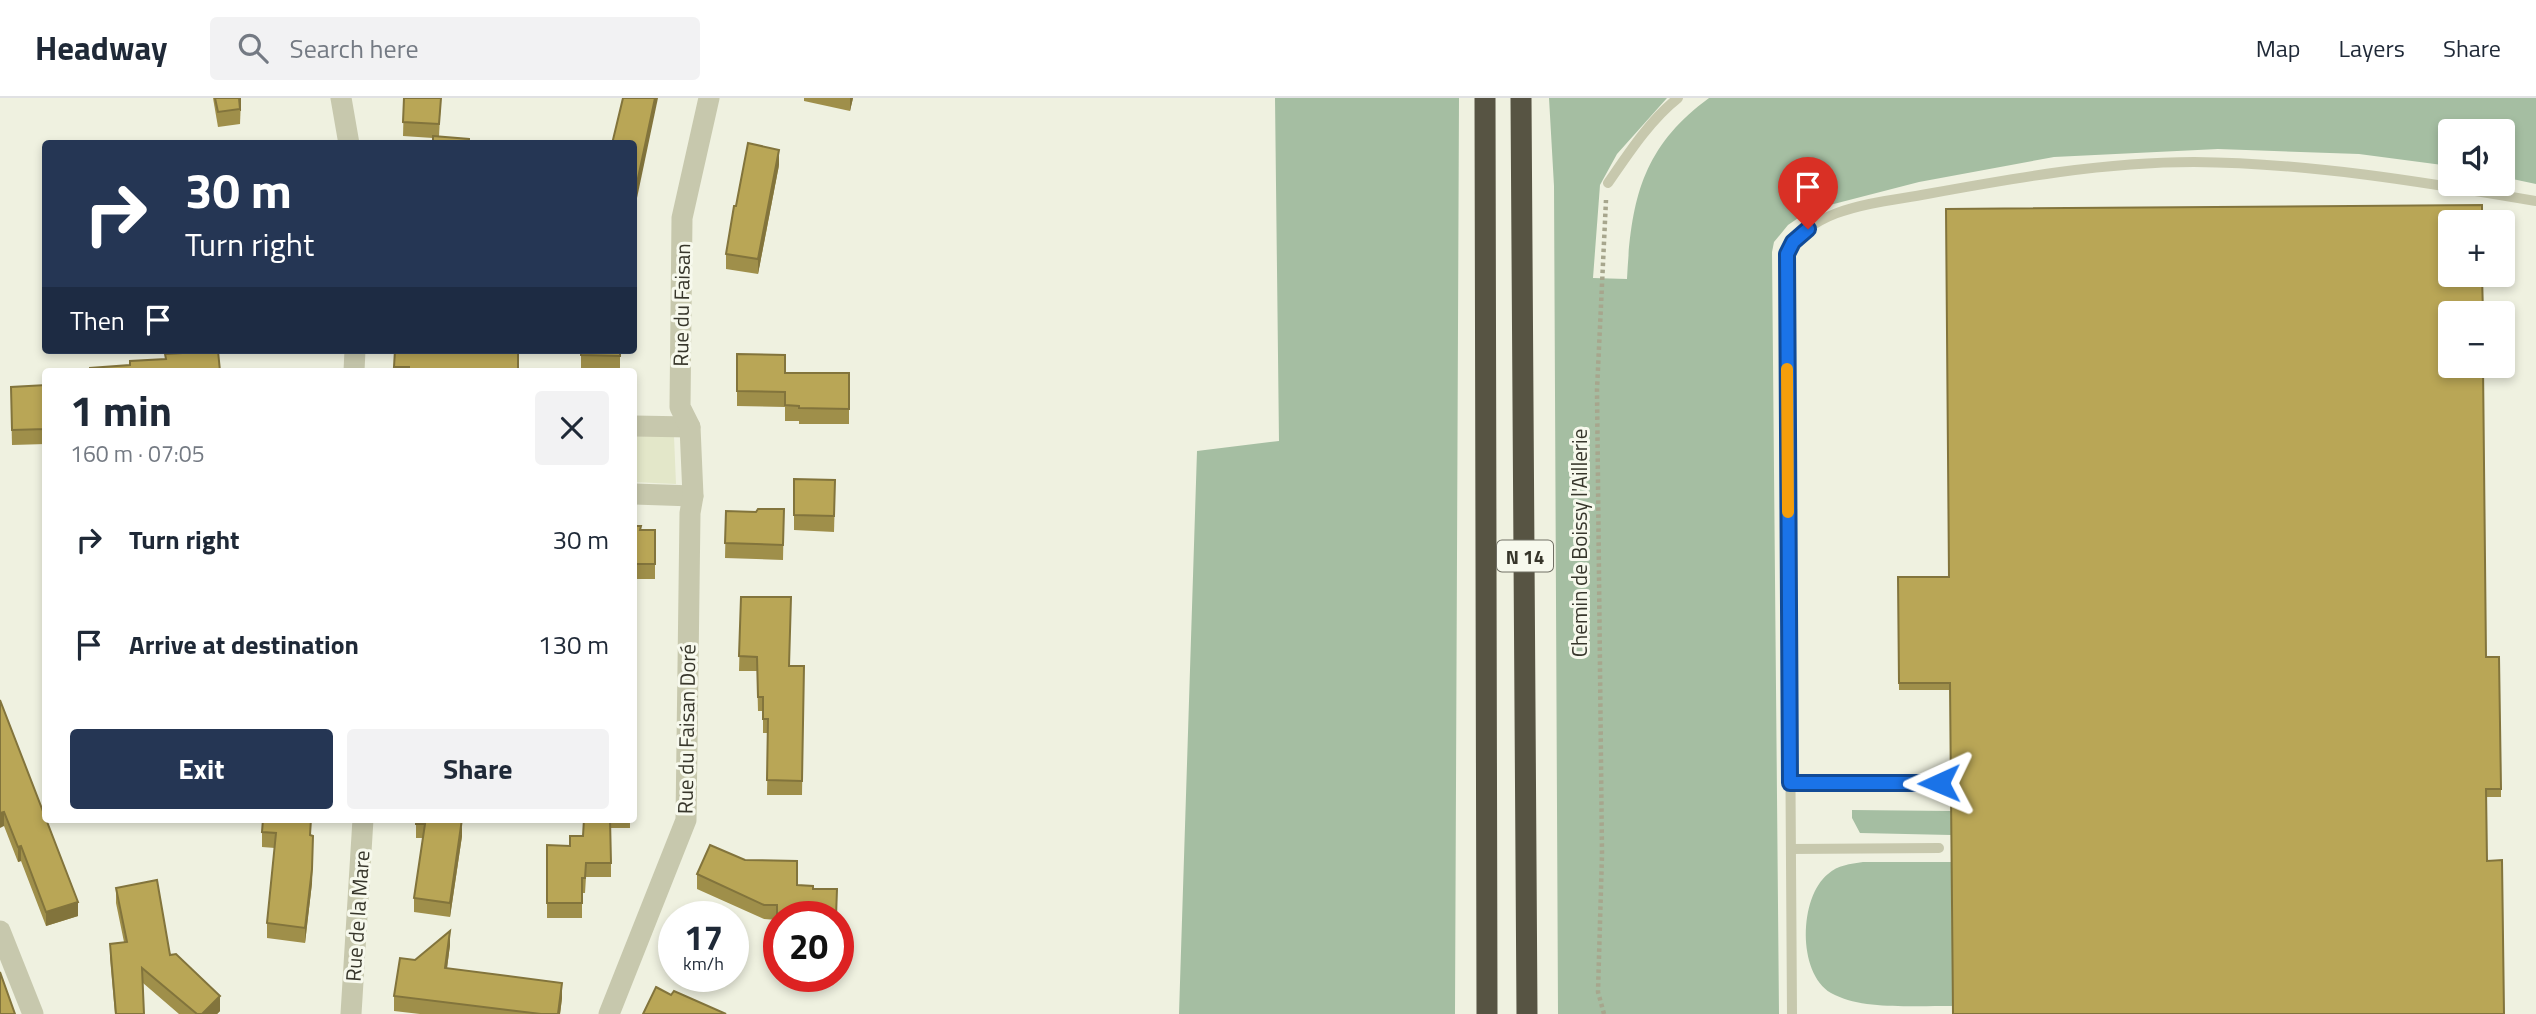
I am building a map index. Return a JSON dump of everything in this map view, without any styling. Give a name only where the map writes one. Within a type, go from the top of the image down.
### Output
[{"type":"highway","name":"N 14","points":[[1485,98],[1487,1014]]},
{"type":"highway","name":"N 14","points":[[1521,98],[1527,1014]]},
{"type":"street","points":[[341,98],[348,140]]},
{"type":"street","name":"Rue du Faisan","points":[[692,505],[690,427],[680,407],[682,218],[709,98]]},
{"type":"street","points":[[637,426],[690,427]]},
{"type":"street","points":[[637,495],[692,505]]},
{"type":"street","name":"Rue du Faisan Doré","points":[[609,1014],[686,820],[692,505]]},
{"type":"street","name":"Rue de la Mare","points":[[351,1014],[363,823]]},
{"type":"street","points":[[0,931],[33,1014]]},
{"type":"lane","points":[[1608,183],[1630,151],[1678,98]]},
{"type":"lane","points":[[1792,1014],[1787,254],[1793,242],[1808,229],[1845,210],[1982,184],[2104,167],[2193,162],[2272,164],[2379,175],[2536,201]]},
{"type":"lane","points":[[1790,783],[1939,783]]},
{"type":"lane","points":[[1791,849],[1939,848]]},
{"type":"path","name":"Chemin de Boissy l'Aillerie","points":[[1604,1014],[1598,992],[1602,854],[1597,390],[1608,183]]},
{"type":"shaded area","points":[[1275,98],[1459,98],[1455,1014],[1179,1014],[1197,451],[1279,441]]},
{"type":"shaded area","points":[[1549,98],[1667,98],[1617,154],[1600,185],[1593,278],[1627,279],[1632,224],[1644,177],[1668,136],[1709,98],[2536,98],[2536,184],[2515,180],[2515,119],[2438,119],[2438,164],[2359,154],[2218,149],[2054,157],[1919,182],[1822,207],[1804,214],[1788,225],[1774,242],[1772,252],[1779,1014],[1558,1014],[1554,186]]},
{"type":"shaded area","points":[[637,436],[674,436],[676,484],[637,482]]},
{"type":"shaded area","points":[[1852,810],[1951,811],[1951,835],[1860,833],[1852,818]]},
{"type":"shaded area","points":[[1863,862],[1951,862],[1953,1006],[1874,1005],[1844,999],[1831,993],[1820,983],[1807,953],[1807,916],[1811,899],[1818,885],[1832,871],[1844,865]]},
{"type":"building","points":[[215,98],[239,98],[240,109],[218,112]]},
{"type":"building","points":[[404,98],[441,98],[439,124],[403,122]]},
{"type":"building","points":[[623,98],[655,98],[637,183],[637,140],[613,140]]},
{"type":"building","points":[[433,136],[469,139],[469,140],[433,140]]},
{"type":"building","points":[[748,143],[779,150],[758,259],[726,254]]},
{"type":"building","points":[[2482,205],[2482,210],[2438,210],[2438,287],[2482,287],[2483,301],[2438,301],[2438,378],[2483,378],[2486,657],[2499,657],[2501,789],[2486,789],[2487,861],[2502,860],[2504,1014],[1953,1014],[1950,683],[1899,683],[1898,577],[1949,577],[1946,209]]},
{"type":"building","points":[[165,354],[218,354],[220,368],[90,368],[130,365],[130,361],[166,359]]},
{"type":"building","points":[[395,354],[518,354],[518,368],[394,367]]},
{"type":"building","points":[[620,354],[620,356],[581,355]]},
{"type":"building","points":[[737,354],[785,355],[785,373],[849,373],[849,409],[799,408],[785,405],[785,392],[737,391]]},
{"type":"building","points":[[42,385],[42,429],[12,430],[11,387]]},
{"type":"building","points":[[794,479],[835,480],[834,516],[794,515]]},
{"type":"building","points":[[758,509],[784,509],[783,545],[725,543],[726,511],[756,512]]},
{"type":"building","points":[[637,526],[641,526],[640,530],[655,530],[655,564],[637,564]]},
{"type":"building","points":[[741,597],[791,597],[789,666],[804,666],[802,781],[767,780],[768,719],[763,719],[763,697],[758,697],[757,657],[739,656]]},
{"type":"building","points":[[0,700],[42,809],[42,823],[47,823],[78,902],[46,912],[21,846],[18,847],[4,812],[0,813]]},
{"type":"building","points":[[263,823],[311,823],[312,869],[305,928],[267,923],[276,833],[262,832]]},
{"type":"building","points":[[461,823],[450,903],[414,898],[425,824],[416,824]]},
{"type":"building","points":[[584,823],[610,823],[611,863],[586,863],[585,878],[582,878],[582,903],[547,903],[547,845],[570,846],[570,836],[583,836]]},
{"type":"building","points":[[710,845],[745,860],[797,861],[797,885],[813,886],[813,889],[837,889],[837,901],[763,901],[763,905],[697,874]]},
{"type":"building","points":[[157,880],[170,955],[176,954],[220,996],[202,1014],[197,1014],[142,968],[144,1014],[116,1014],[110,944],[127,942],[116,888]]},
{"type":"building","points":[[450,931],[445,968],[562,983],[558,1014],[394,996],[400,958],[415,960]]},
{"type":"building","points":[[0,972],[15,1014],[0,1014]]},
{"type":"building","points":[[656,987],[658,992],[671,995],[676,992],[726,1014],[643,1014]]},
{"type":"slow traffic","points":[[1787,369],[1788,512]]},
{"type":"route","points":[[1808,229],[1793,242],[1787,254],[1790,783],[1939,783]]}]
